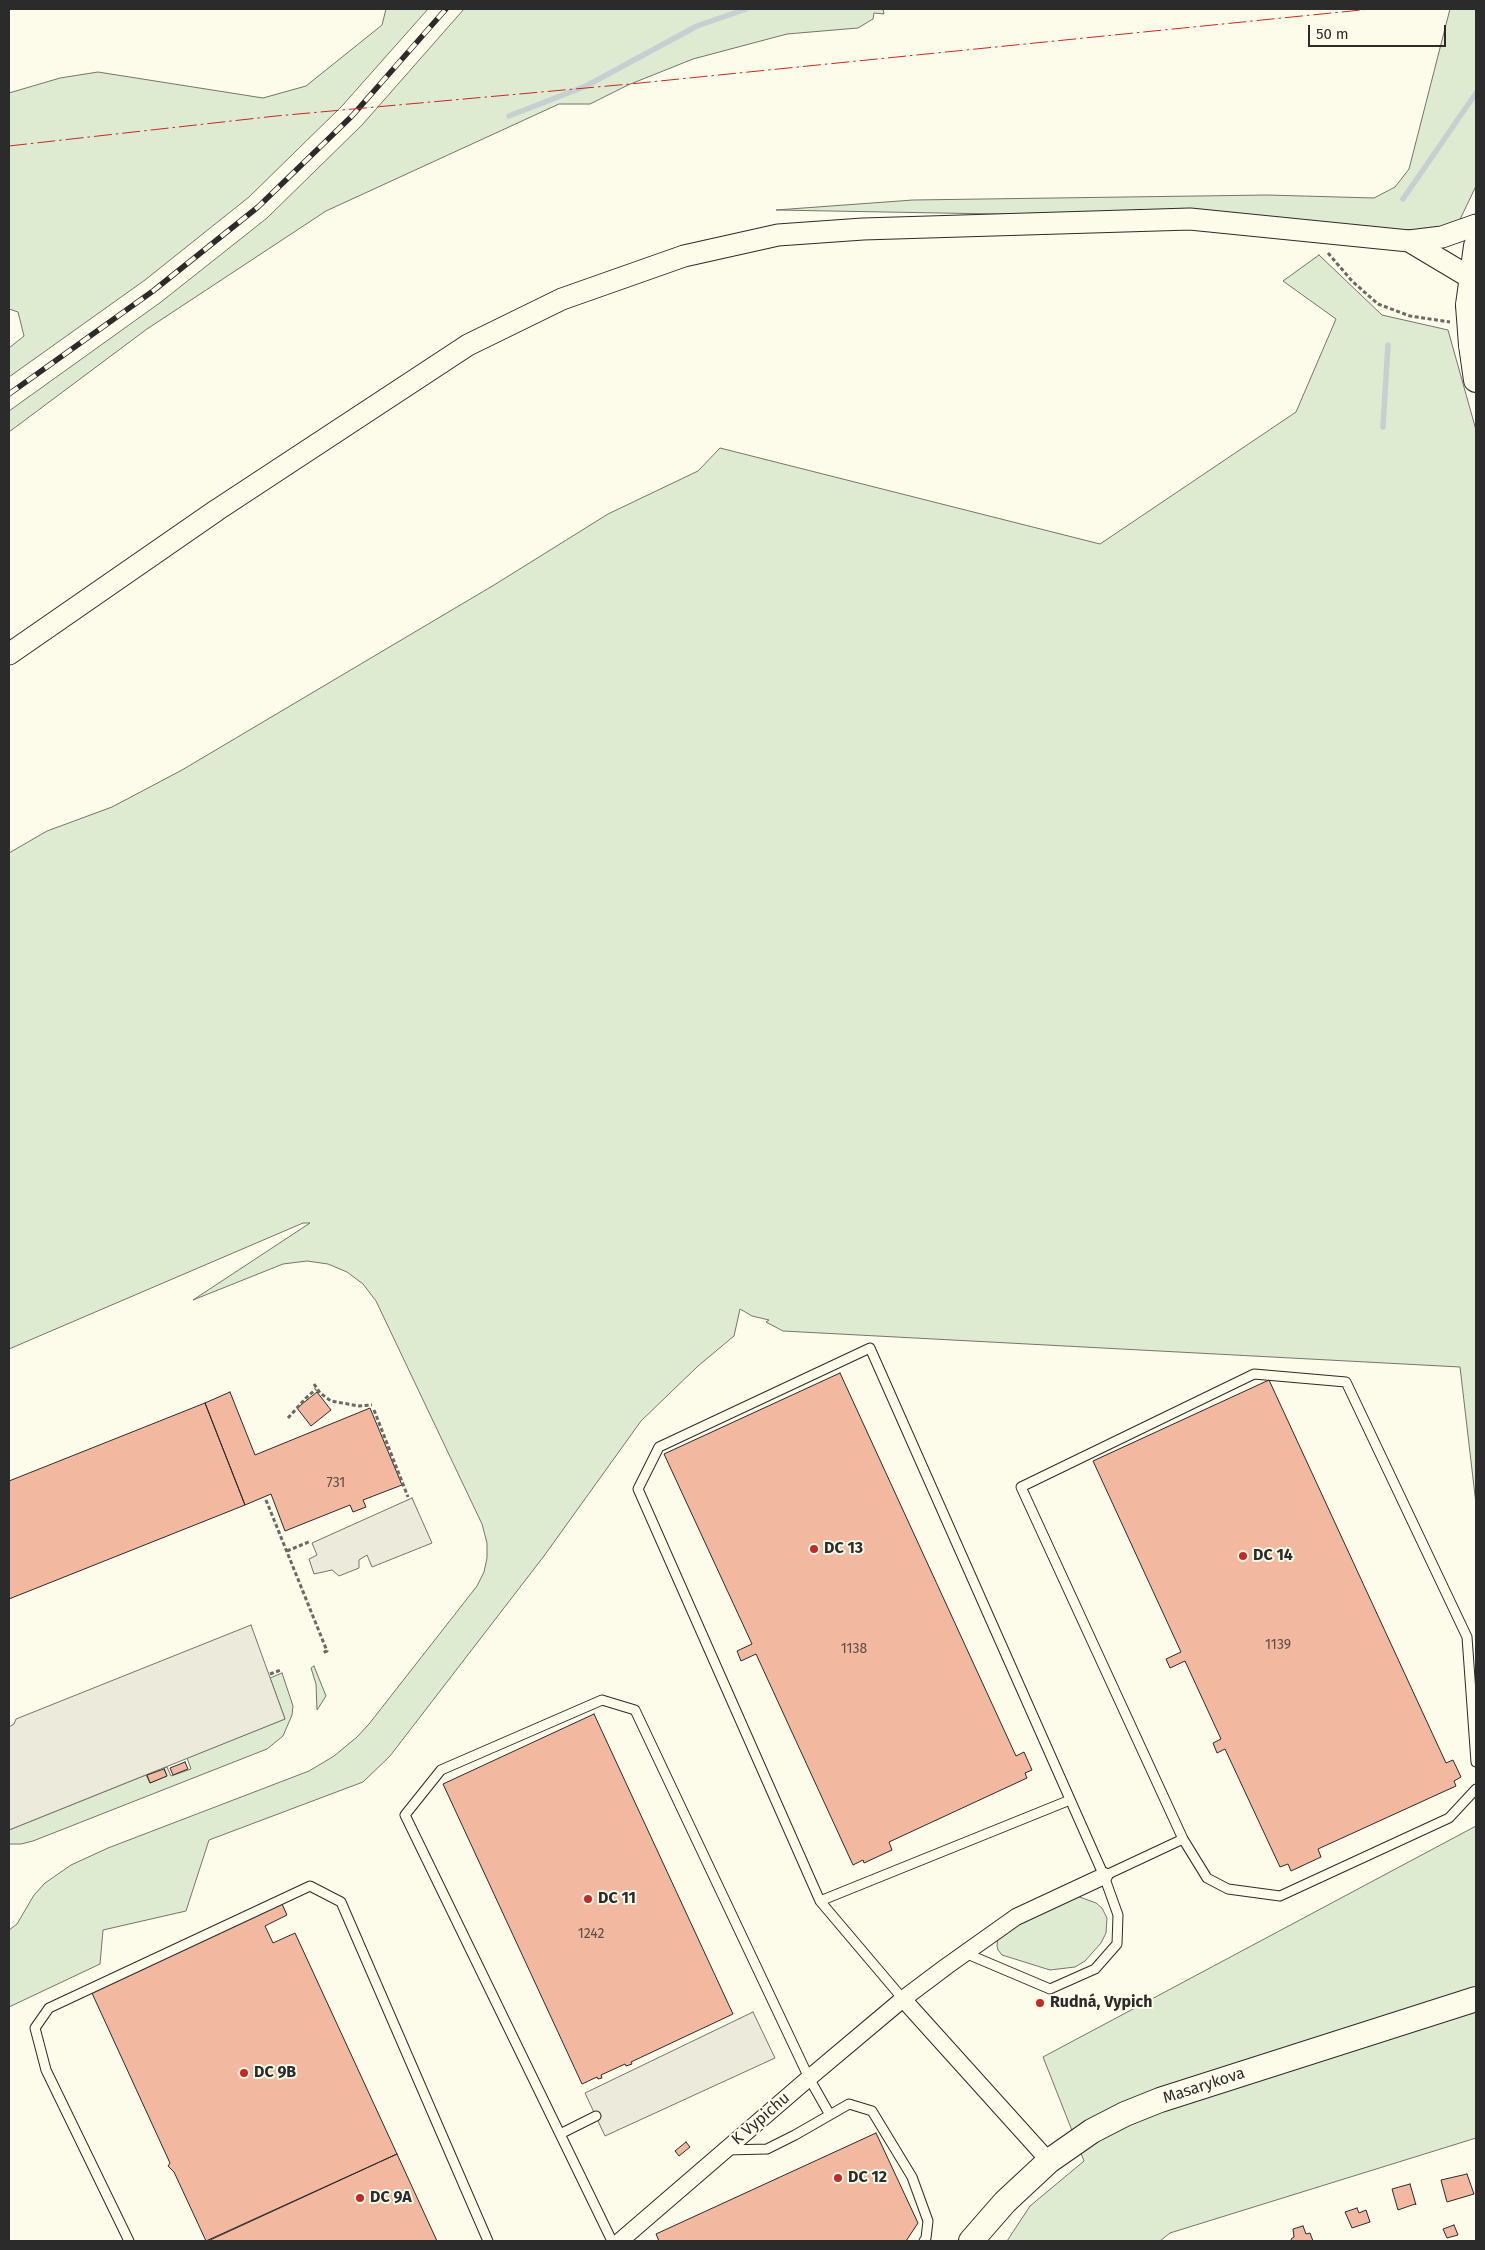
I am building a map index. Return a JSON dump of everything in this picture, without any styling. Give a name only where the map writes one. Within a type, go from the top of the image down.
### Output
[{"type":"main road","points":[[1476,246],[1464,314],[1476,380]]},
{"type":"main road","name":"Masarykova","points":[[972,2241],[1005,2202],[1049,2160],[1092,2130],[1125,2114],[1160,2100],[1476,1998]]},
{"type":"street","points":[[9,654],[217,510],[468,345],[562,299],[684,256],[778,236],[863,229],[1190,219],[1409,241],[1442,237],[1476,225]]},
{"type":"street","points":[[1409,241],[1471,278]]},
{"type":"street","name":"K Vypichu","points":[[620,2241],[903,1999],[1016,1917],[1104,1876]]},
{"type":"street","points":[[903,1999],[1049,2160]]},
{"type":"lane","points":[[903,1999],[820,1901],[638,1489],[658,1447],[870,1348],[1104,1876],[1118,1915],[1117,1944],[1095,1969],[1050,1989],[965,1953]]},
{"type":"lane","points":[[1476,1762],[1466,1637],[1346,1382],[1254,1374],[1021,1487],[1183,1839],[1207,1878],[1228,1889],[1280,1896],[1449,1818],[1476,1790]]},
{"type":"lane","points":[[612,2241],[405,1815],[441,1770],[602,1700],[635,1710],[809,2078],[830,2115]]},
{"type":"lane","points":[[820,1901],[1070,1800]]},
{"type":"lane","points":[[1104,1876],[1183,1839]]},
{"type":"lane","points":[[128,2241],[46,2070],[35,2028],[49,2008],[310,1886],[341,1902],[488,2241]]},
{"type":"lane","points":[[724,2151],[767,2149],[849,2104],[872,2111],[912,2177],[928,2221],[924,2241]]},
{"type":"lane","points":[[560,2134],[596,2116]]},
{"type":"path","points":[[1310,232],[1352,281],[1378,304],[1410,316],[1464,314]]},
{"type":"path","points":[[314,1384],[316,1389],[331,1401],[354,1405],[372,1405]]},
{"type":"path","points":[[288,1418],[316,1389]]},
{"type":"path","points":[[374,1410],[408,1497]]},
{"type":"path","points":[[266,1500],[327,1651],[322,1653]]},
{"type":"path","points":[[287,1551],[311,1541]]},
{"type":"path","points":[[270,1674],[281,1670]]},
{"type":"green space","points":[[386,9],[428,9],[342,106],[249,197],[145,280],[9,377],[9,348],[24,336],[18,312],[9,309],[9,93],[60,78],[98,72],[263,98],[306,86],[382,25]]},
{"type":"green space","points":[[464,9],[883,9],[884,14],[874,13],[873,19],[858,28],[787,34],[693,59],[628,85],[590,104],[559,104],[326,211],[147,329],[9,432],[9,411],[161,302],[267,218],[362,125]]},
{"type":"green space","points":[[1450,9],[1476,9],[1476,186],[1454,232],[1105,216],[776,210],[913,200],[1267,195],[1374,198],[1395,187],[1409,169]]},
{"type":"green space","points":[[1319,255],[1382,315],[1448,330],[1476,430],[1476,1504],[1460,1367],[783,1331],[766,1322],[769,1320],[752,1316],[740,1309],[734,1336],[698,1366],[641,1421],[544,1556],[390,1756],[363,1782],[209,1840],[186,1911],[103,1930],[100,1964],[9,2007],[9,1930],[17,1924],[34,1895],[45,1883],[71,1865],[108,1848],[309,1771],[334,1756],[369,1724],[477,1586],[484,1572],[487,1558],[487,1543],[482,1524],[376,1301],[363,1284],[347,1272],[328,1264],[307,1261],[283,1264],[193,1300],[310,1223],[303,1223],[9,1349],[9,853],[47,831],[112,807],[182,770],[494,585],[608,514],[698,471],[720,448],[1100,544],[1296,412],[1336,319],[1283,281]]},
{"type":"green space","points":[[314,1666],[326,1696],[317,1710],[316,1684],[311,1668]]},
{"type":"green space","points":[[282,1673],[293,1706],[292,1715],[283,1736],[267,1749],[33,1841],[9,1844],[9,1830],[146,1775],[150,1783],[167,1776],[164,1768],[167,1767],[171,1776],[191,1769],[187,1758],[285,1719],[270,1678]]},
{"type":"green space","points":[[1476,1826],[1476,2138],[1170,2233],[1160,2241],[1007,2241],[1030,2206],[1084,2161],[1043,2057]]},
{"type":"green space","points":[[1077,1896],[1096,1903],[1102,1908],[1107,1918],[1106,1933],[1101,1943],[1085,1961],[1075,1967],[1050,1970],[1002,1955],[998,1950],[998,1935]]},
{"type":"shaded area","points":[[412,1498],[432,1543],[372,1567],[367,1555],[359,1560],[359,1568],[339,1576],[332,1570],[314,1574],[309,1559],[317,1555],[312,1543]]},
{"type":"shaded area","points":[[251,1625],[285,1719],[9,1830],[9,1727],[14,1724],[16,1719]]},
{"type":"shaded area","points":[[753,2012],[775,2058],[605,2136],[585,2093]]},
{"type":"building","name":"DC 13","points":[[840,1373],[1016,1756],[1024,1752],[1032,1770],[1025,1773],[1027,1778],[889,1842],[892,1850],[864,1863],[863,1860],[853,1865],[756,1654],[741,1661],[737,1651],[752,1644],[664,1454]]},
{"type":"building","name":"DC 14","points":[[1269,1380],[1446,1763],[1453,1760],[1461,1777],[1454,1781],[1456,1786],[1318,1849],[1321,1857],[1291,1871],[1288,1864],[1280,1867],[1225,1749],[1217,1753],[1213,1743],[1221,1739],[1185,1661],[1170,1668],[1166,1659],[1181,1652],[1093,1461]]},
{"type":"building","points":[[230,1392],[255,1455],[370,1408],[402,1485],[363,1500],[366,1507],[353,1512],[350,1505],[285,1531],[271,1494],[245,1505],[205,1403]]},
{"type":"building","points":[[317,1392],[331,1410],[311,1426],[297,1408]]},
{"type":"building","points":[[205,1403],[245,1505],[9,1599],[9,1481]]},
{"type":"building","name":"DC 11","points":[[594,1714],[733,2014],[631,2062],[632,2064],[626,2066],[625,2064],[601,2075],[602,2078],[598,2079],[597,2077],[582,2084],[443,1784]]},
{"type":"building","points":[[185,1762],[188,1769],[173,1775],[170,1768]]},
{"type":"building","points":[[164,1769],[167,1776],[150,1783],[147,1775]]},
{"type":"building","name":"DC 9B","points":[[282,1904],[287,1915],[265,1926],[273,1943],[295,1933],[397,2154],[206,2241],[174,2172],[168,2166],[170,2163],[91,1991]]},
{"type":"building","name":"DC 12","points":[[876,2133],[918,2223],[906,2241],[659,2241],[656,2234]]},
{"type":"building","points":[[686,2142],[690,2147],[679,2156],[675,2151]]},
{"type":"building","name":"DC 9A","points":[[397,2154],[437,2241],[208,2241]]},
{"type":"building","points":[[1467,2174],[1474,2194],[1447,2202],[1441,2180]]},
{"type":"building","points":[[1410,2184],[1416,2205],[1398,2210],[1392,2189]]},
{"type":"building","points":[[1357,2208],[1359,2213],[1366,2210],[1370,2222],[1352,2228],[1345,2212]]},
{"type":"building","points":[[1454,2225],[1458,2235],[1447,2238],[1443,2229]]},
{"type":"building","points":[[1303,2226],[1306,2234],[1310,2233],[1313,2241],[1292,2241],[1291,2239],[1294,2237],[1293,2229]]},
{"type":"waterway","points":[[509,116],[586,86],[697,26],[746,9]]},
{"type":"waterway","points":[[1403,199],[1476,93]]},
{"type":"waterway","points":[[1383,427],[1388,345]]},
{"type":"railway","points":[[9,394],[153,291],[258,207],[352,116],[446,9]]},
{"type":"power","points":[[9,146],[276,116],[630,84],[1371,9]]},
{"type":"place","name":"DC 13","points":[[814,1549]]},
{"type":"place","name":"DC 14","points":[[1243,1556]]},
{"type":"place","name":"DC 11","points":[[588,1899]]},
{"type":"place","name":"Rudná, Vypich","points":[[1040,2003]]},
{"type":"place","name":"DC 9B","points":[[244,2073]]},
{"type":"place","name":"DC 12","points":[[838,2178]]},
{"type":"place","name":"DC 9A","points":[[360,2198]]}]
